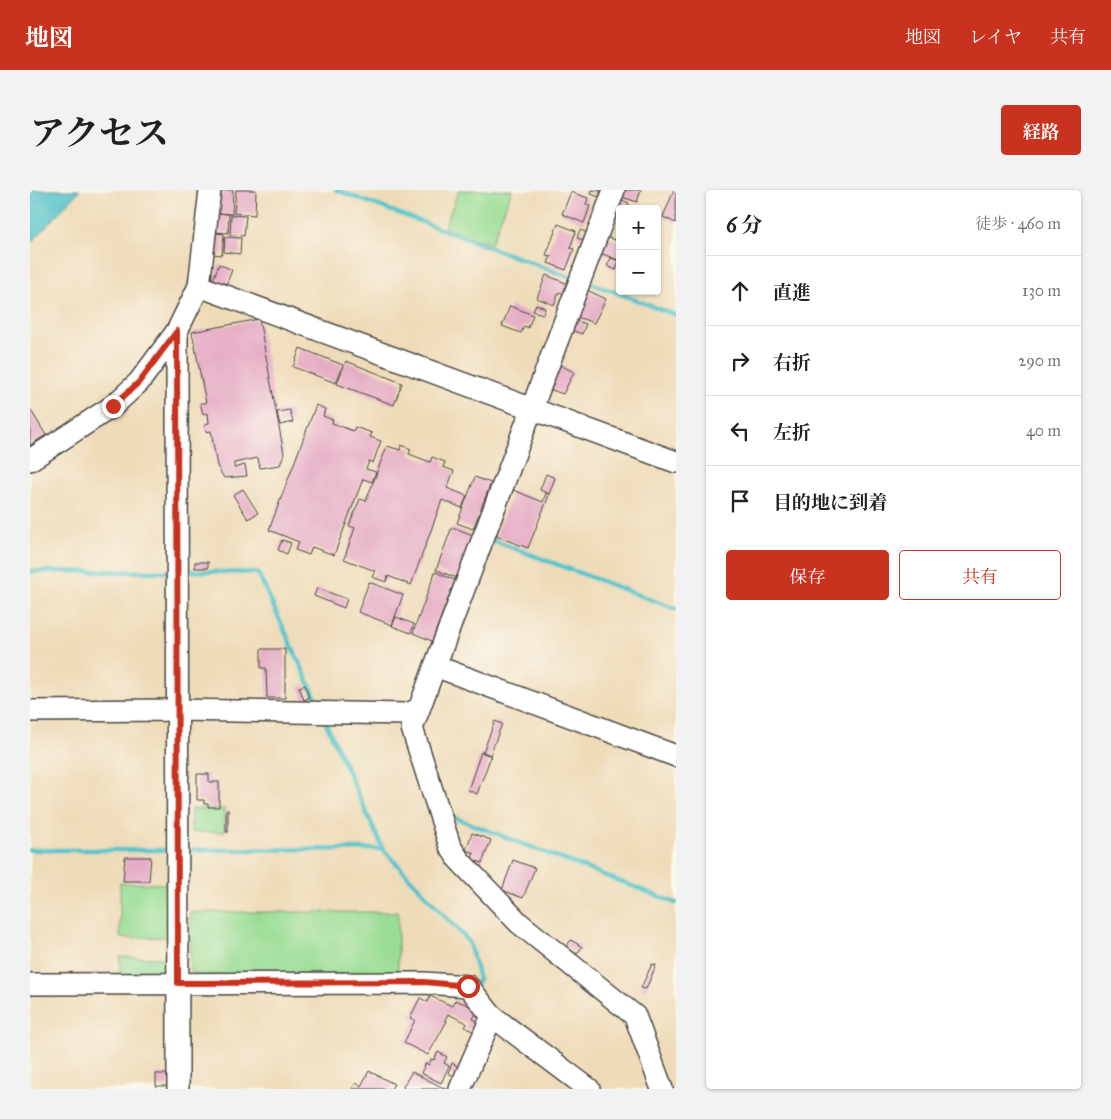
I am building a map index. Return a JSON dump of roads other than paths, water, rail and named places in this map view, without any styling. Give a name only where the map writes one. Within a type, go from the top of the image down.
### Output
[{"type":"street","points":[[30,460],[113,406],[139,382],[177,331],[200,286],[210,190]]},
{"type":"street","points":[[614,190],[412,728],[450,846],[459,860],[519,923],[635,1016],[662,1089]]},
{"type":"street","points":[[200,286],[676,462]]},
{"type":"street","points":[[177,331],[178,1089]]},
{"type":"street","points":[[435,666],[676,756]]},
{"type":"street","points":[[30,711],[178,710],[407,714],[419,709]]},
{"type":"street","points":[[30,984],[424,982],[468,986],[492,1016],[589,1089]]},
{"type":"street","points":[[460,1089],[492,1016]]},
{"type":"water","points":[[30,190],[80,190],[30,244]]},
{"type":"waterway","points":[[336,190],[572,278]]},
{"type":"waterway","points":[[588,282],[676,315]]},
{"type":"waterway","points":[[491,544],[492,540],[676,609]]},
{"type":"waterway","points":[[30,571],[168,572]]},
{"type":"waterway","points":[[190,571],[258,573],[319,705]]},
{"type":"waterway","points":[[325,721],[383,849],[469,942],[479,979],[476,984]]},
{"type":"waterway","points":[[448,815],[676,903]]},
{"type":"waterway","points":[[193,850],[383,849]]},
{"type":"waterway","points":[[30,850],[166,850]]}]
